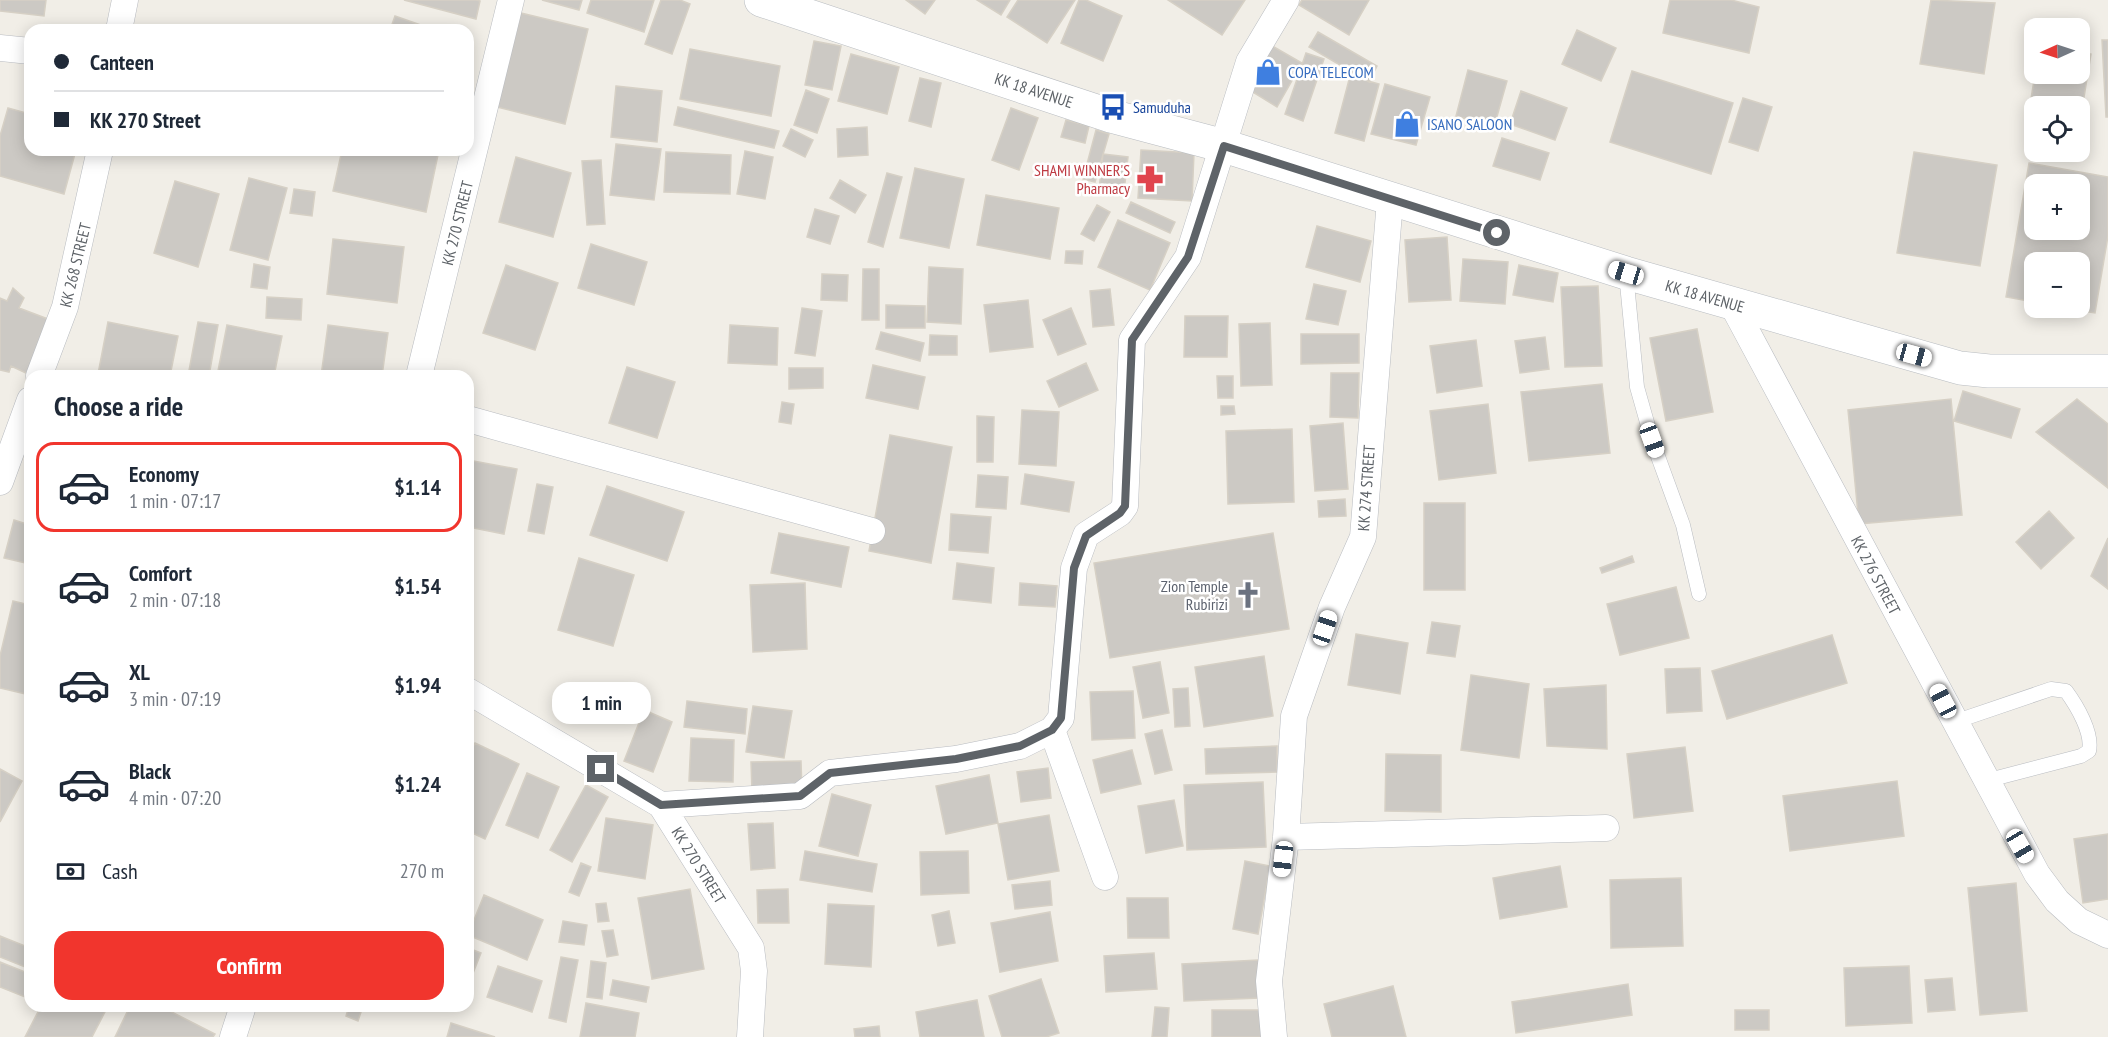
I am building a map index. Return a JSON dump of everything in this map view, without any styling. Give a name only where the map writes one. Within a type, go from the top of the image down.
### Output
[{"type":"main road","name":"KK 18 AVENUE","points":[[761,0],[1111,116],[1224,146],[1626,273],[1960,368],[1989,371],[2108,371]]},
{"type":"street","points":[[120,24],[125,0]]},
{"type":"street","name":"KK 270 STREET","points":[[474,153],[511,0]]},
{"type":"street","points":[[661,805],[800,796],[830,773],[956,759],[1020,746],[1052,730],[1061,718],[1074,568],[1086,536],[1120,513],[1125,506],[1132,340],[1188,257],[1249,62],[1286,0]]},
{"type":"street","points":[[0,48],[24,50]]},
{"type":"street","name":"KK 268 STREET","points":[[41,370],[66,307],[99,156]]},
{"type":"street","name":"KK 270 STREET","points":[[421,370],[473,156]]},
{"type":"street","name":"KK 274 STREET","points":[[1274,1037],[1269,981],[1286,837],[1294,716],[1332,607],[1363,537],[1390,200]]},
{"type":"street","name":"KK 276 STREET","points":[[1732,304],[2020,846],[2057,901],[2079,921],[2108,935]]},
{"type":"street","points":[[0,482],[5,451],[24,412]]},
{"type":"street","points":[[474,421],[872,531]]},
{"type":"street","name":"KK 270 STREET","points":[[474,695],[661,805],[752,948],[754,971],[750,1037]]},
{"type":"street","points":[[1052,730],[1105,877]]},
{"type":"street","points":[[1286,837],[1606,828]]},
{"type":"street","points":[[233,1037],[241,1012]]},
{"type":"lane","points":[[1626,273],[1637,387],[1652,440],[1683,525],[1699,594]]},
{"type":"lane","points":[[1954,722],[2051,689],[2066,691],[2072,699],[2089,736],[2089,751],[2081,756],[1985,781]]},
{"type":"building","points":[[0,0],[46,0],[44,16],[0,11]]},
{"type":"building","points":[[404,0],[476,0],[480,1],[476,19]]},
{"type":"building","points":[[542,0],[582,0],[579,10]]},
{"type":"building","points":[[591,0],[654,0],[644,32],[587,13]]},
{"type":"building","points":[[661,0],[680,0],[690,4],[672,54],[645,44]]},
{"type":"building","points":[[906,0],[935,0],[925,14]]},
{"type":"building","points":[[977,0],[1010,0],[1001,15]]},
{"type":"building","points":[[1018,0],[1075,0],[1047,43],[1007,17]]},
{"type":"building","points":[[1079,0],[1086,0],[1122,16],[1103,61],[1061,43]]},
{"type":"building","points":[[1168,0],[1245,0],[1222,35]]},
{"type":"building","points":[[1302,0],[1369,0],[1349,35],[1299,5]]},
{"type":"building","points":[[1670,0],[1731,0],[1759,7],[1749,53],[1663,33]]},
{"type":"building","points":[[1931,0],[1995,3],[1984,74],[1920,64]]},
{"type":"building","points":[[521,13],[588,29],[565,124],[497,107]]},
{"type":"building","points":[[395,16],[418,24],[392,24]]},
{"type":"building","points":[[1577,30],[1616,48],[1601,81],[1562,64]]},
{"type":"building","points":[[1318,32],[1377,66],[1369,82],[1309,47]]},
{"type":"building","points":[[2102,40],[2108,40],[2108,117],[2106,117]]},
{"type":"building","points":[[814,41],[841,46],[832,90],[805,85]]},
{"type":"building","points":[[1267,43],[1302,63],[1277,107],[1243,86]]},
{"type":"building","points":[[690,49],[780,66],[771,116],[680,99]]},
{"type":"building","points":[[1306,53],[1324,59],[1303,121],[1285,114]]},
{"type":"building","points":[[851,54],[899,67],[887,114],[838,101]]},
{"type":"building","points":[[1468,70],[1507,81],[1494,127],[1456,116]]},
{"type":"building","points":[[1632,71],[1733,103],[1711,174],[1610,142]]},
{"type":"building","points":[[1350,76],[1379,84],[1364,141],[1335,133]]},
{"type":"building","points":[[920,78],[941,83],[931,127],[909,121]]},
{"type":"building","points":[[1385,84],[1430,97],[1416,145],[1371,134]]},
{"type":"building","points":[[2033,84],[2086,84],[2084,96],[2031,96]]},
{"type":"building","points":[[616,86],[662,91],[657,142],[611,137]]},
{"type":"building","points":[[806,90],[829,99],[817,133],[794,125]]},
{"type":"building","points":[[1521,91],[1567,108],[1555,140],[1510,124]]},
{"type":"building","points":[[1743,98],[1772,107],[1758,151],[1729,142]]},
{"type":"building","points":[[678,107],[779,131],[774,148],[674,125]]},
{"type":"building","points":[[8,108],[24,112],[24,156],[74,156],[64,194],[0,176],[0,136]]},
{"type":"building","points":[[1011,108],[1038,118],[1019,170],[992,160]]},
{"type":"building","points":[[1066,120],[1089,126],[1085,143],[1061,137]]},
{"type":"building","points":[[867,127],[868,155],[838,157],[837,129]]},
{"type":"building","points":[[791,129],[813,140],[805,157],[783,146]]},
{"type":"building","points":[[1096,130],[1109,134],[1095,182],[1083,179]]},
{"type":"building","points":[[1502,138],[1549,153],[1540,180],[1493,166]]},
{"type":"building","points":[[616,144],[661,149],[654,200],[610,195]]},
{"type":"building","points":[[1141,150],[1194,153],[1192,201],[1138,198]]},
{"type":"building","points":[[745,151],[773,157],[765,199],[737,194]]},
{"type":"building","points":[[666,152],[731,155],[730,194],[664,192]]},
{"type":"building","points":[[1914,152],[1997,165],[1980,266],[1897,253]]},
{"type":"building","points":[[1103,154],[1128,157],[1124,192],[1099,189]]},
{"type":"building","points":[[341,156],[438,156],[426,212],[333,191]]},
{"type":"building","points":[[516,157],[571,173],[553,237],[499,222]]},
{"type":"building","points":[[601,160],[605,224],[587,225],[582,161]]},
{"type":"building","points":[[2029,163],[2108,177],[2108,236],[2095,313],[2090,312],[2090,252],[2024,252],[2024,300],[2006,297],[2024,192],[2024,240],[2090,240],[2090,174],[2027,174]]},
{"type":"building","points":[[915,168],[964,179],[949,248],[900,238]]},
{"type":"building","points":[[887,173],[902,177],[883,247],[868,242]]},
{"type":"building","points":[[249,178],[287,188],[268,260],[230,250]]},
{"type":"building","points":[[840,180],[866,195],[855,213],[830,198]]},
{"type":"building","points":[[175,181],[219,194],[198,267],[154,253]]},
{"type":"building","points":[[294,189],[315,192],[312,216],[290,213]]},
{"type":"building","points":[[986,195],[1059,208],[1050,259],[977,245]]},
{"type":"building","points":[[1131,202],[1175,222],[1170,233],[1126,213]]},
{"type":"building","points":[[1097,205],[1110,212],[1094,241],[1081,234]]},
{"type":"building","points":[[815,209],[839,216],[830,244],[807,237]]},
{"type":"building","points":[[1118,220],[1170,243],[1150,290],[1098,267]]},
{"type":"building","points":[[1317,226],[1371,241],[1360,282],[1306,267]]},
{"type":"building","points":[[1447,237],[1451,300],[1409,302],[1405,240]]},
{"type":"building","points":[[333,239],[404,247],[397,303],[327,294]]},
{"type":"building","points":[[591,244],[647,262],[634,305],[578,288]]},
{"type":"building","points":[[1066,251],[1083,251],[1082,264],[1065,263]]},
{"type":"building","points":[[1463,259],[1508,262],[1505,304],[1460,301]]},
{"type":"building","points":[[254,264],[270,267],[267,289],[251,287]]},
{"type":"building","points":[[506,265],[558,283],[535,350],[483,333]]},
{"type":"building","points":[[1519,265],[1558,273],[1553,302],[1513,295]]},
{"type":"building","points":[[929,267],[963,269],[961,324],[927,322]]},
{"type":"building","points":[[863,269],[879,269],[879,320],[862,320]]},
{"type":"building","points":[[822,274],[848,275],[847,301],[821,300]]},
{"type":"building","points":[[1314,284],[1346,291],[1338,325],[1306,319]]},
{"type":"building","points":[[1598,286],[1602,366],[1565,367],[1561,287]]},
{"type":"building","points":[[13,288],[24,298],[19,308],[48,319],[29,370],[24,370],[24,372],[11,366],[9,372],[0,370],[0,298],[7,301]]},
{"type":"building","points":[[1110,289],[1114,325],[1093,327],[1090,291]]},
{"type":"building","points":[[267,297],[302,299],[301,320],[266,318]]},
{"type":"building","points":[[1028,300],[1033,347],[990,352],[984,305]]},
{"type":"building","points":[[886,305],[925,306],[925,328],[886,328]]},
{"type":"building","points":[[802,308],[822,311],[815,356],[795,353]]},
{"type":"building","points":[[1071,308],[1086,344],[1058,355],[1043,320]]},
{"type":"building","points":[[1185,316],[1228,316],[1227,357],[1184,357]]},
{"type":"building","points":[[108,322],[178,336],[171,370],[99,370]]},
{"type":"building","points":[[198,322],[218,325],[210,370],[189,370]]},
{"type":"building","points":[[1270,323],[1272,385],[1241,386],[1239,324]]},
{"type":"building","points":[[227,325],[282,336],[275,370],[218,370]]},
{"type":"building","points":[[328,325],[388,333],[383,370],[322,370]]},
{"type":"building","points":[[730,325],[778,328],[777,365],[728,363]]},
{"type":"building","points":[[1697,329],[1713,412],[1666,421],[1650,338]]},
{"type":"building","points":[[881,332],[924,343],[920,361],[876,349]]},
{"type":"building","points":[[1301,334],[1359,334],[1359,363],[1301,364]]},
{"type":"building","points":[[930,335],[957,336],[957,355],[929,355]]},
{"type":"building","points":[[1545,337],[1549,369],[1520,373],[1515,341]]},
{"type":"building","points":[[1476,340],[1482,386],[1437,393],[1430,346]]},
{"type":"building","points":[[1086,363],[1098,390],[1059,407],[1047,381]]},
{"type":"building","points":[[873,365],[925,377],[918,409],[866,398]]},
{"type":"building","points":[[627,367],[675,382],[657,438],[609,423]]},
{"type":"building","points":[[789,368],[823,368],[823,388],[789,389]]},
{"type":"building","points":[[1331,373],[1359,373],[1358,418],[1330,417]]},
{"type":"building","points":[[1217,376],[1233,376],[1233,398],[1218,398]]},
{"type":"building","points":[[1602,384],[1610,453],[1529,461],[1521,392]]},
{"type":"building","points":[[1963,391],[2020,409],[2011,438],[1954,421]]},
{"type":"building","points":[[1951,399],[1962,515],[1859,524],[1848,410]]},
{"type":"building","points":[[2077,399],[2108,424],[2108,488],[2036,432]]},
{"type":"building","points":[[782,402],[794,404],[791,424],[779,422]]},
{"type":"building","points":[[1488,404],[1496,473],[1439,480],[1430,411]]},
{"type":"building","points":[[1221,406],[1234,406],[1235,414],[1221,415]]},
{"type":"building","points":[[1022,410],[1059,412],[1056,466],[1019,464]]},
{"type":"building","points":[[977,416],[994,417],[993,462],[977,462]]},
{"type":"building","points":[[1343,423],[1348,489],[1315,491],[1310,426]]},
{"type":"building","points":[[1292,429],[1294,502],[1228,504],[1226,431]]},
{"type":"building","points":[[890,435],[952,447],[931,563],[869,551]]},
{"type":"building","points":[[474,461],[517,469],[504,534],[474,528]]},
{"type":"building","points":[[1025,474],[1074,482],[1069,512],[1021,504]]},
{"type":"building","points":[[978,475],[1008,477],[1006,509],[976,507]]},
{"type":"building","points":[[537,484],[553,487],[544,534],[528,531]]},
{"type":"building","points":[[607,486],[684,512],[667,561],[590,535]]},
{"type":"building","points":[[1345,499],[1346,516],[1319,517],[1318,501]]},
{"type":"building","points":[[1424,503],[1465,503],[1465,590],[1424,590]]},
{"type":"building","points":[[2049,511],[2074,538],[2041,569],[2016,542]]},
{"type":"building","points":[[951,514],[991,517],[988,553],[949,550]]},
{"type":"building","points":[[14,520],[24,523],[24,563],[4,558]]},
{"type":"building","points":[[779,533],[849,547],[841,587],[771,573]]},
{"type":"building","points":[[1273,533],[1289,629],[1110,658],[1094,563]]},
{"type":"building","points":[[2108,538],[2108,589],[2091,576]]},
{"type":"building","points":[[1632,556],[1634,562],[1602,573],[1600,568]]},
{"type":"building","points":[[579,558],[634,575],[613,646],[558,630]]},
{"type":"building","points":[[957,563],[994,568],[991,603],[953,599]]},
{"type":"building","points":[[805,583],[807,649],[753,652],[750,585]]},
{"type":"building","points":[[1020,583],[1057,586],[1055,607],[1019,605]]},
{"type":"building","points":[[1676,587],[1689,638],[1620,655],[1607,604]]},
{"type":"building","points":[[13,601],[24,604],[24,694],[0,688],[0,656]]},
{"type":"building","points":[[1432,622],[1460,626],[1455,657],[1427,653]]},
{"type":"building","points":[[1356,634],[1408,643],[1400,694],[1348,685]]},
{"type":"building","points":[[1832,635],[1847,683],[1727,719],[1712,671]]},
{"type":"building","points":[[1264,656],[1273,716],[1204,727],[1195,667]]},
{"type":"building","points":[[1160,662],[1169,713],[1143,718],[1133,667]]},
{"type":"building","points":[[1700,668],[1702,711],[1667,713],[1665,669]]},
{"type":"building","points":[[1471,675],[1529,684],[1519,758],[1461,750]]},
{"type":"building","points":[[1606,685],[1607,749],[1547,746],[1544,689]]},
{"type":"building","points":[[1188,688],[1190,726],[1175,727],[1173,689]]},
{"type":"building","points":[[1133,691],[1135,738],[1092,740],[1090,692]]},
{"type":"building","points":[[687,701],[747,709],[745,734],[684,727]]},
{"type":"building","points":[[753,706],[792,711],[784,758],[746,752]]},
{"type":"building","points":[[644,710],[672,722],[653,772],[624,761]]},
{"type":"building","points":[[1162,730],[1172,770],[1155,774],[1145,734]]},
{"type":"building","points":[[691,738],[734,740],[733,782],[689,781]]},
{"type":"building","points":[[475,743],[519,764],[485,839],[474,834]]},
{"type":"building","points":[[1277,746],[1277,772],[1206,774],[1205,749]]},
{"type":"building","points":[[1685,747],[1693,811],[1634,818],[1627,754]]},
{"type":"building","points":[[1132,750],[1141,784],[1101,793],[1093,760]]},
{"type":"building","points":[[1386,754],[1441,755],[1441,812],[1385,811]]},
{"type":"building","points":[[801,761],[802,791],[752,792],[751,762]]},
{"type":"building","points":[[1048,768],[1051,798],[1021,802],[1017,772]]},
{"type":"building","points":[[0,769],[22,781],[0,822]]},
{"type":"building","points":[[527,773],[559,787],[538,838],[506,825]]},
{"type":"building","points":[[989,775],[998,823],[946,834],[936,786]]},
{"type":"building","points":[[1897,781],[1904,836],[1790,851],[1783,796]]},
{"type":"building","points":[[1263,782],[1266,847],[1187,850],[1184,785]]},
{"type":"building","points":[[586,785],[608,797],[572,862],[550,850]]},
{"type":"building","points":[[832,794],[871,805],[858,856],[819,846]]},
{"type":"building","points":[[1174,800],[1183,846],[1146,853],[1138,806]]},
{"type":"building","points":[[1049,815],[1059,871],[1008,880],[998,824]]},
{"type":"building","points":[[606,818],[653,825],[645,879],[598,871]]},
{"type":"building","points":[[773,823],[775,868],[751,870],[748,824]]},
{"type":"building","points":[[2108,834],[2108,899],[2083,903],[2074,839]]},
{"type":"building","points":[[805,851],[877,864],[872,892],[800,880]]},
{"type":"building","points":[[968,851],[969,893],[921,895],[920,852]]},
{"type":"building","points":[[1245,861],[1270,866],[1258,934],[1233,929]]},
{"type":"building","points":[[581,863],[591,867],[579,896],[569,892]]},
{"type":"building","points":[[1560,866],[1567,907],[1500,919],[1493,878]]},
{"type":"building","points":[[1681,878],[1683,946],[1611,948],[1610,880]]},
{"type":"building","points":[[1050,881],[1052,905],[1015,909],[1012,885]]},
{"type":"building","points":[[2016,883],[2027,1011],[1980,1015],[1968,888]]},
{"type":"building","points":[[690,889],[704,969],[652,979],[638,898]]},
{"type":"building","points":[[788,889],[789,923],[758,923],[757,890]]},
{"type":"building","points":[[484,895],[543,920],[527,960],[474,938],[474,920]]},
{"type":"building","points":[[1127,898],[1168,898],[1169,938],[1128,938]]},
{"type":"building","points":[[606,903],[609,921],[598,922],[596,904]]},
{"type":"building","points":[[828,904],[874,906],[871,967],[825,964]]},
{"type":"building","points":[[949,911],[955,943],[938,946],[932,915]]},
{"type":"building","points":[[1050,912],[1058,961],[1000,972],[991,923]]},
{"type":"building","points":[[563,921],[587,925],[584,945],[559,942]]},
{"type":"building","points":[[613,930],[618,955],[607,957],[602,931]]},
{"type":"building","points":[[0,936],[24,946],[24,967],[0,957]]},
{"type":"building","points":[[474,950],[481,953],[474,971]]},
{"type":"building","points":[[1154,953],[1157,989],[1106,992],[1104,956]]},
{"type":"building","points":[[561,957],[578,960],[566,1022],[549,1018]]},
{"type":"building","points":[[1258,960],[1260,998],[1184,1001],[1182,964]]},
{"type":"building","points":[[591,961],[606,963],[602,999],[587,997]]},
{"type":"building","points":[[0,962],[24,972],[24,997],[0,987]]},
{"type":"building","points":[[498,966],[542,981],[532,1012],[487,997]]},
{"type":"building","points":[[1909,966],[1912,1023],[1846,1026],[1844,968]]},
{"type":"building","points":[[1952,978],[1955,1010],[1928,1012],[1925,980]]},
{"type":"building","points":[[1041,979],[1059,1033],[1046,1037],[1002,1037],[989,996]]},
{"type":"building","points":[[613,980],[649,987],[646,1002],[610,995]]},
{"type":"building","points":[[1628,984],[1632,1015],[1516,1033],[1512,1002]]},
{"type":"building","points":[[1393,986],[1406,1037],[1332,1037],[1324,1004]]},
{"type":"building","points":[[977,1000],[984,1037],[920,1037],[916,1012]]},
{"type":"building","points":[[586,1003],[639,1013],[635,1037],[580,1037]]},
{"type":"building","points":[[1155,1007],[1169,1008],[1167,1037],[1152,1037]]},
{"type":"building","points":[[1212,1010],[1266,1010],[1266,1037],[1212,1037]]},
{"type":"building","points":[[1735,1010],[1769,1010],[1769,1030],[1735,1030]]},
{"type":"building","points":[[38,1012],[105,1012],[92,1037],[25,1037]]},
{"type":"building","points":[[127,1012],[172,1012],[215,1034],[213,1037],[115,1037]]},
{"type":"building","points":[[347,1012],[361,1012],[358,1021],[346,1016]]},
{"type":"building","points":[[451,1023],[495,1037],[447,1037]]},
{"type":"building","points":[[879,1026],[880,1037],[855,1037],[854,1029]]},
{"type":"place","name":"COPA TELECOM","points":[[1268,72]]},
{"type":"place","name":"Samuduha","points":[[1113,107]]},
{"type":"place","name":"ISANO SALOON","points":[[1407,124]]},
{"type":"place","name":"SHAMI WINNER'S Pharmacy","points":[[1150,179]]},
{"type":"place","name":"Zion Temple Rubirizi","points":[[1248,595]]},
{"type":"route","points":[[601,769],[661,805],[800,796],[830,773],[956,759],[1020,746],[1052,730],[1061,718],[1074,568],[1086,536],[1120,513],[1125,506],[1132,340],[1188,257],[1224,146],[1497,233]]}]
